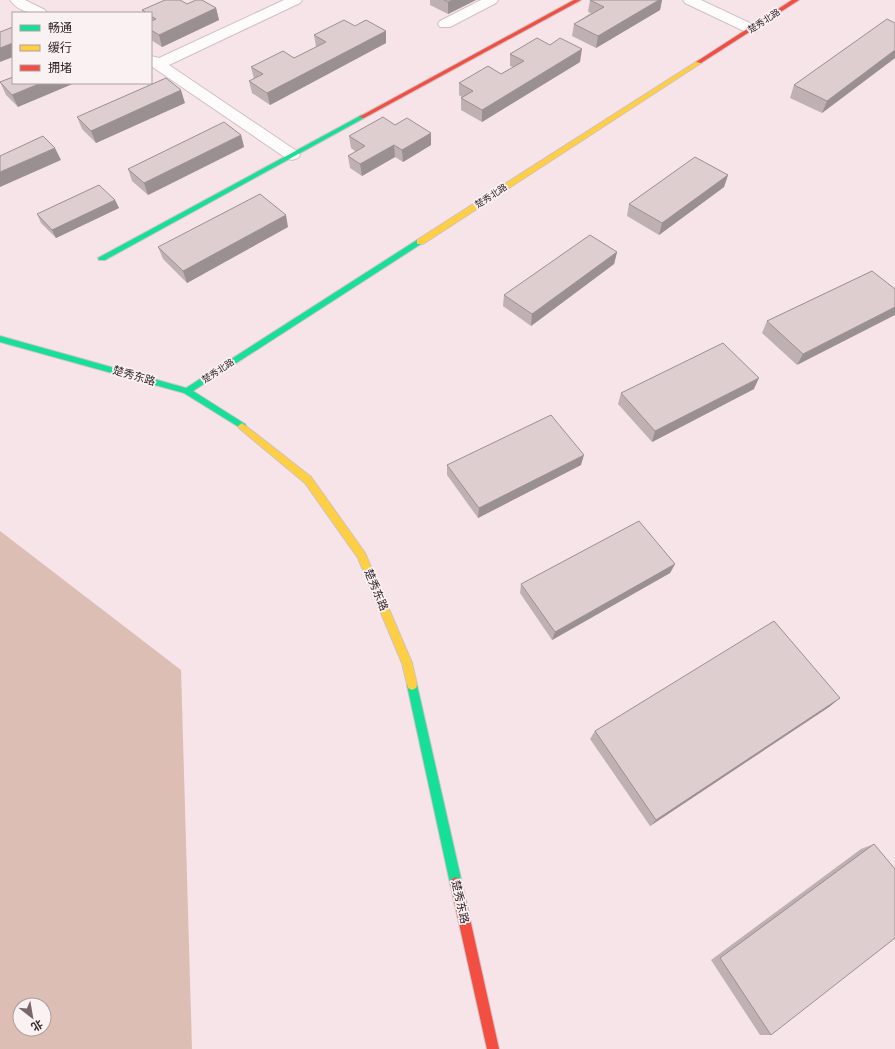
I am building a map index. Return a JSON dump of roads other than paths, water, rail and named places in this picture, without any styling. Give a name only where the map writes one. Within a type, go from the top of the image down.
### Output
[{"type":"street","points":[[17,0],[22,6],[37,12]]},
{"type":"street","points":[[155,62],[295,0]]},
{"type":"street","points":[[445,24],[491,0]]},
{"type":"street","points":[[102,258],[578,0]]},
{"type":"street","points":[[690,0],[751,29]]},
{"type":"street","name":"楚秀北路","points":[[187,391],[796,0]]},
{"type":"street","points":[[155,62],[292,155]]},
{"type":"street","name":"楚秀东路","points":[[0,339],[187,391],[249,431],[308,480],[362,556],[407,663],[493,1049]]}]
